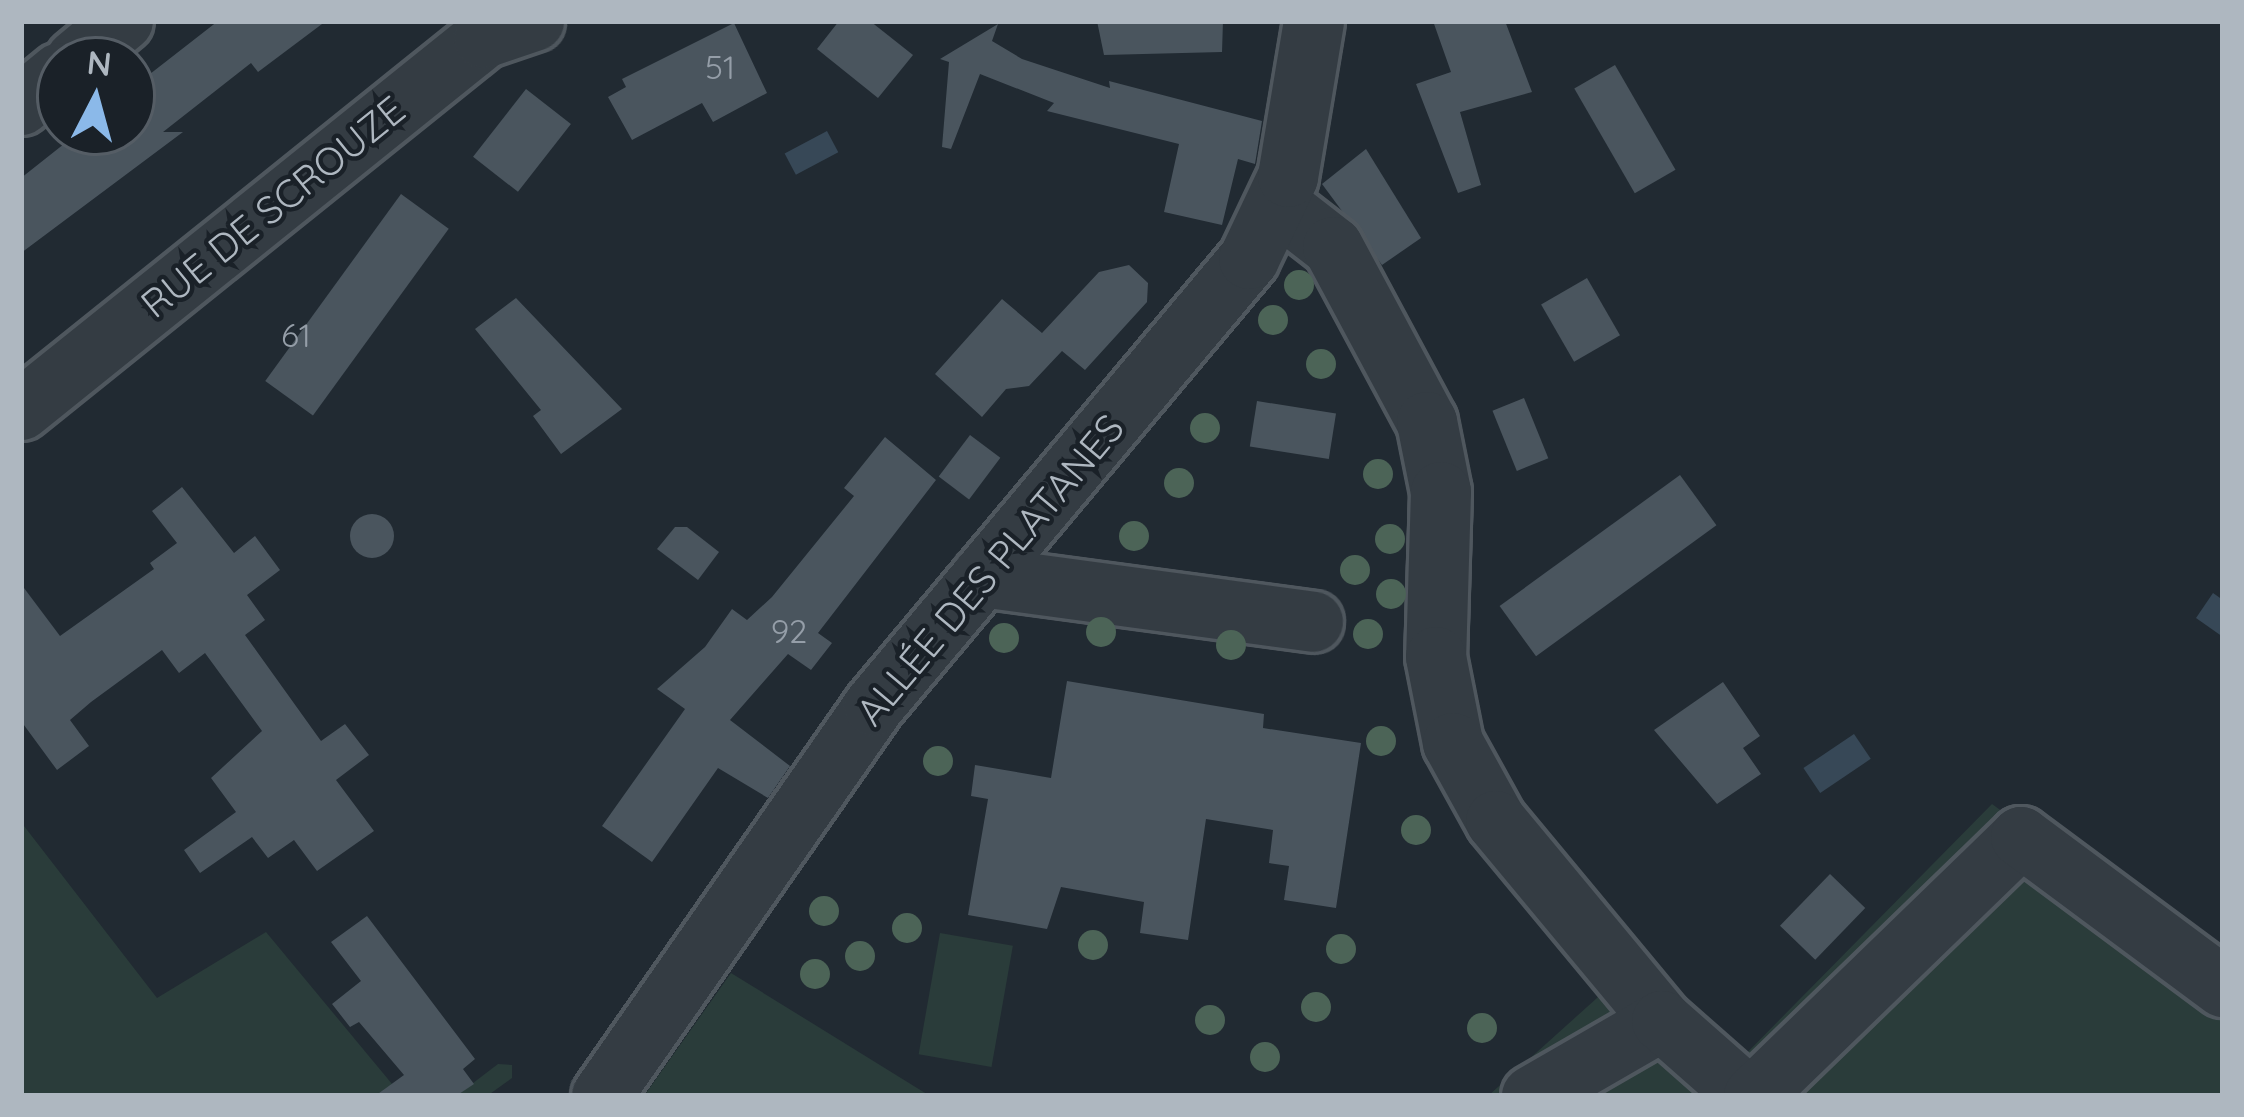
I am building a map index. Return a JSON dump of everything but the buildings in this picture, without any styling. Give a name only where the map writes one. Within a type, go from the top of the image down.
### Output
[{"type":"street","name":"RUE DE SCROUZE","points":[[21,410],[484,38],[534,21]]},
{"type":"street","name":"ALLÉE DES PLATANES","points":[[602,1096],[874,706],[1249,260],[1279,205],[1313,21]]},
{"type":"street","points":[[1279,205],[1333,247],[1427,422],[1441,492],[1436,656],[1453,743],[1496,821],[1627,971],[1663,1022],[1751,1096],[2021,838],[2223,987]]},
{"type":"street","points":[[982,577],[1313,622]]},
{"type":"street","points":[[1532,1096],[1663,1022]]},
{"type":"shaded area","points":[[1992,804],[2223,972],[2223,1096],[1488,1096],[1627,971],[1731,1069]]},
{"type":"shaded area","points":[[24,826],[157,998],[266,932],[402,1096],[21,1096]]},
{"type":"shaded area","points":[[940,933],[1013,946],[992,1067],[919,1054]]},
{"type":"shaded area","points":[[731,973],[744,981],[930,1096],[644,1096]]},
{"type":"shaded area","points":[[498,1064],[512,1065],[512,1078],[487,1096],[456,1096]]},
{"type":"water","points":[[827,131],[838,152],[796,175],[785,154]]},
{"type":"water","points":[[2213,593],[2223,600],[2223,637],[2196,618]]},
{"type":"water","points":[[1854,734],[1871,759],[1820,793],[1803,768]]}]
